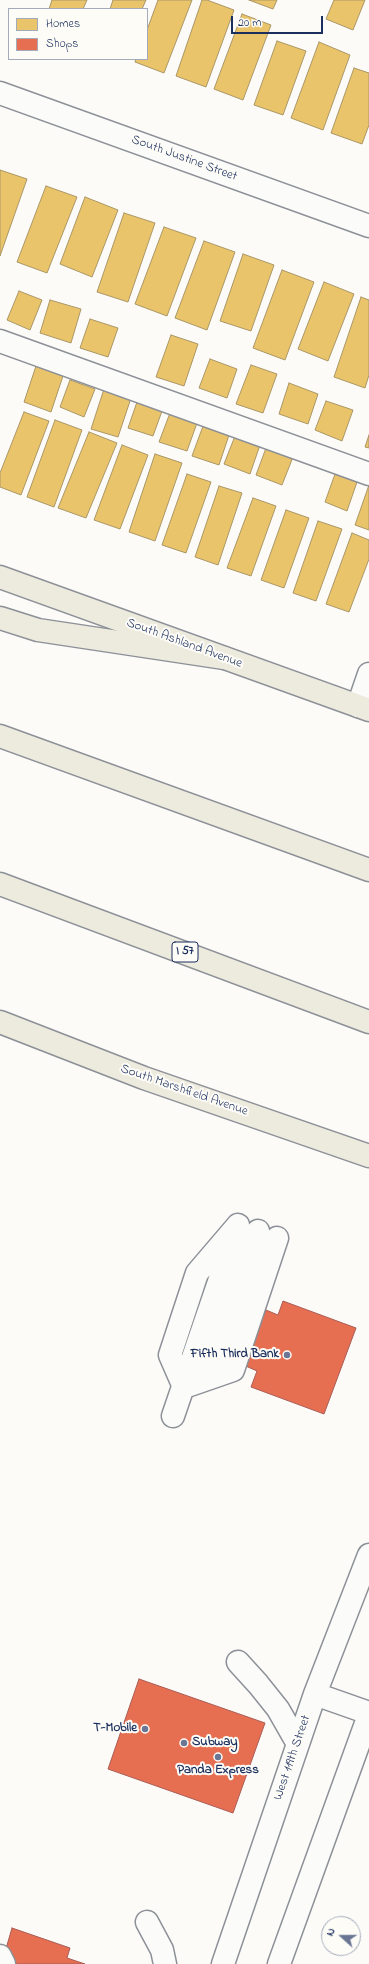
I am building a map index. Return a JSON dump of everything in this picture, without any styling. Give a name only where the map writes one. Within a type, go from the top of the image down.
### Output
[{"type":"main road","name":"South Ashland Avenue","points":[[0,577],[363,708]]},
{"type":"main road","points":[[0,618],[38,630],[224,658]]},
{"type":"main road","points":[[0,736],[369,870]]},
{"type":"main road","name":"I 57","points":[[0,884],[369,1022]]},
{"type":"main road","name":"South Marshfield Avenue","points":[[0,1022],[144,1078],[369,1156]]},
{"type":"street","name":"South Justine Street","points":[[0,93],[369,226]]},
{"type":"street","points":[[0,341],[369,474]]},
{"type":"street","points":[[363,708],[369,674]]},
{"type":"street","points":[[174,1416],[184,1387],[170,1355],[197,1273],[258,1231],[233,1370],[184,1387]]},
{"type":"street","name":"West 119th Street","points":[[223,1964],[315,1694],[369,1554]]},
{"type":"street","points":[[238,1662],[278,1709],[298,1744]]},
{"type":"street","points":[[279,1964],[369,1714],[315,1694]]},
{"type":"street","points":[[147,1922],[162,1950],[165,1964]]},
{"type":"street","points":[[0,1956],[4,1964]]},
{"type":"building: Homes","points":[[52,0],[87,0],[83,8],[49,8]]},
{"type":"building: Homes","points":[[113,0],[146,0],[142,8],[110,8]]},
{"type":"building: Homes","points":[[158,0],[192,0],[164,73],[135,62],[136,60],[148,60],[148,27]]},
{"type":"building: Homes","points":[[202,0],[207,0],[234,10],[206,87],[176,76]]},
{"type":"building: Homes","points":[[249,0],[277,0],[273,9]]},
{"type":"building: Homes","points":[[334,0],[365,0],[353,30],[326,19]]},
{"type":"building: Homes","points":[[242,14],[271,25],[243,100],[214,89]]},
{"type":"building: Homes","points":[[277,41],[306,51],[283,115],[254,105]]},
{"type":"building: Homes","points":[[319,42],[350,55],[323,130],[291,118]]},
{"type":"building: Homes","points":[[354,68],[369,73],[369,125],[362,144],[331,133]]},
{"type":"building: Homes","points":[[0,170],[27,179],[0,256]]},
{"type":"building: Homes","points":[[46,186],[77,197],[47,273],[17,262]]},
{"type":"building: Homes","points":[[85,197],[118,210],[92,277],[60,264]]},
{"type":"building: Homes","points":[[124,213],[155,223],[128,302],[97,292]]},
{"type":"building: Homes","points":[[164,227],[196,238],[167,316],[135,304]]},
{"type":"building: Homes","points":[[204,241],[235,252],[207,330],[175,318]]},
{"type":"building: Homes","points":[[243,254],[274,265],[251,331],[220,321]]},
{"type":"building: Homes","points":[[282,270],[314,282],[285,360],[253,348]]},
{"type":"building: Homes","points":[[324,282],[354,294],[328,361],[298,349]]},
{"type":"building: Homes","points":[[19,291],[42,300],[30,330],[7,320]]},
{"type":"building: Homes","points":[[361,297],[369,300],[369,375],[365,388],[334,377]]},
{"type":"building: Homes","points":[[50,300],[81,309],[71,343],[40,333]]},
{"type":"building: Homes","points":[[90,319],[118,328],[108,357],[80,348]]},
{"type":"building: Homes","points":[[171,335],[198,344],[184,386],[156,377]]},
{"type":"building: Homes","points":[[210,359],[237,369],[227,398],[199,388]]},
{"type":"building: Homes","points":[[251,365],[277,374],[263,413],[236,404]]},
{"type":"building: Homes","points":[[36,366],[63,376],[51,412],[24,402]]},
{"type":"building: Homes","points":[[70,380],[95,389],[84,417],[60,407]]},
{"type":"building: Homes","points":[[289,383],[318,394],[308,424],[279,414]]},
{"type":"building: Homes","points":[[104,389],[131,398],[118,437],[91,429]]},
{"type":"building: Homes","points":[[326,401],[353,410],[342,441],[315,430]]},
{"type":"building: Homes","points":[[137,402],[162,411],[153,436],[128,428]]},
{"type":"building: Homes","points":[[24,412],[49,421],[21,495],[0,487],[0,473]]},
{"type":"building: Homes","points":[[170,413],[197,423],[187,451],[159,442]]},
{"type":"building: Homes","points":[[55,420],[82,430],[54,507],[27,497]]},
{"type":"building: Homes","points":[[203,426],[229,435],[219,465],[192,456]]},
{"type":"building: Homes","points":[[89,432],[117,443],[86,518],[58,508]]},
{"type":"building: Homes","points":[[369,435],[369,448],[365,447]]},
{"type":"building: Homes","points":[[235,436],[260,445],[250,474],[224,464]]},
{"type":"building: Homes","points":[[122,445],[148,455],[120,529],[94,520]]},
{"type":"building: Homes","points":[[266,448],[293,457],[282,485],[256,475]]},
{"type":"building: Homes","points":[[155,454],[182,463],[155,541],[129,532]]},
{"type":"building: Homes","points":[[187,474],[211,482],[186,553],[162,545]]},
{"type":"building: Homes","points":[[335,474],[357,482],[347,511],[325,502]]},
{"type":"building: Homes","points":[[369,485],[369,530],[355,525]]},
{"type":"building: Homes","points":[[219,486],[242,493],[218,565],[195,557]]},
{"type":"building: Homes","points":[[253,498],[276,506],[251,576],[227,568]]},
{"type":"building: Homes","points":[[286,510],[309,518],[284,588],[261,580]]},
{"type":"building: Homes","points":[[318,521],[342,529],[316,601],[293,593]]},
{"type":"building: Homes","points":[[352,533],[369,540],[369,559],[349,612],[326,604]]},
{"type":"building: Shops","name":"Fifth Third Bank","points":[[204,1293],[264,1315],[266,1310],[278,1315],[283,1301],[356,1328],[324,1414],[251,1387],[257,1371],[187,1340]]},
{"type":"building: Shops","points":[[139,1679],[265,1723],[233,1813],[108,1769]]},
{"type":"building: Shops","points":[[12,1928],[70,1948],[67,1958],[85,1964],[16,1964],[11,1954],[5,1952]]},
{"type":"place","name":"Fifth Third Bank","points":[[287,1355]]},
{"type":"place","name":"T-Mobile","points":[[145,1729]]},
{"type":"place","name":"Subway","points":[[184,1743]]},
{"type":"place","name":"Panda Express","points":[[218,1757]]}]
